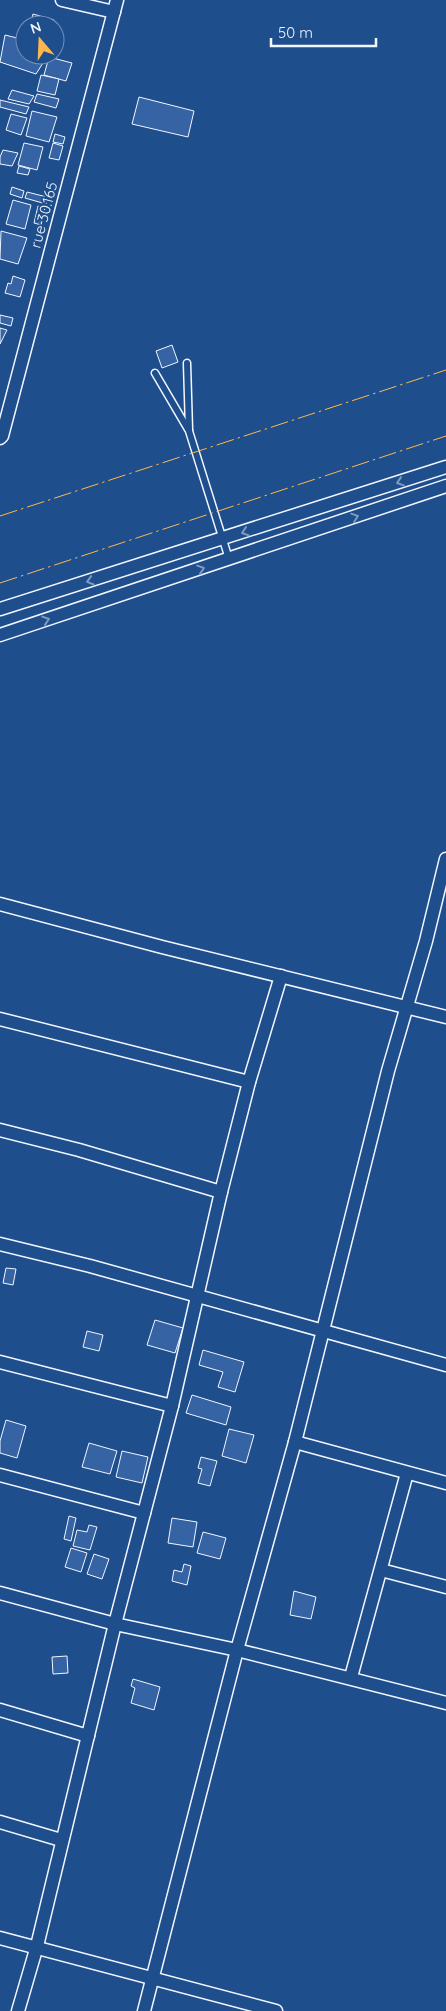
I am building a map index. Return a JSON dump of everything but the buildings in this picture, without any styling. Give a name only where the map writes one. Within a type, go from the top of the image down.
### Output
[{"type":"street","points":[[62,0],[115,6]]},
{"type":"street","name":"rue 30.165","points":[[0,438],[115,6]]},
{"type":"street","points":[[0,609],[446,467]]},
{"type":"street","points":[[0,635],[446,486]]},
{"type":"street","points":[[144,2011],[237,1650],[295,1442],[322,1330],[406,1008],[441,900],[446,859]]},
{"type":"street","points":[[0,904],[162,947],[446,1017]]},
{"type":"street","points":[[18,2011],[37,1946],[115,1624],[172,1406],[221,1192],[249,1082],[281,976]]},
{"type":"street","points":[[0,1018],[249,1082]]},
{"type":"street","points":[[0,1130],[79,1150],[221,1192]]},
{"type":"street","points":[[0,1244],[197,1295],[446,1366]]},
{"type":"street","points":[[0,1362],[172,1406]]},
{"type":"street","points":[[295,1442],[446,1483]]},
{"type":"street","points":[[351,1677],[407,1472]]},
{"type":"street","points":[[0,1475],[144,1513]]},
{"type":"street","points":[[381,1570],[446,1588]]},
{"type":"street","points":[[0,1593],[115,1624],[351,1677],[446,1703]]},
{"type":"street","points":[[0,1710],[88,1736]]},
{"type":"street","points":[[0,1822],[62,1840]]},
{"type":"street","points":[[0,1938],[37,1946],[268,2010]]},
{"type":"lane","points":[[187,363],[189,431]]},
{"type":"lane","points":[[155,373],[189,431],[229,559]]},
{"type":"power","points":[[0,516],[446,370]]},
{"type":"power","points":[[0,583],[446,436]]}]
